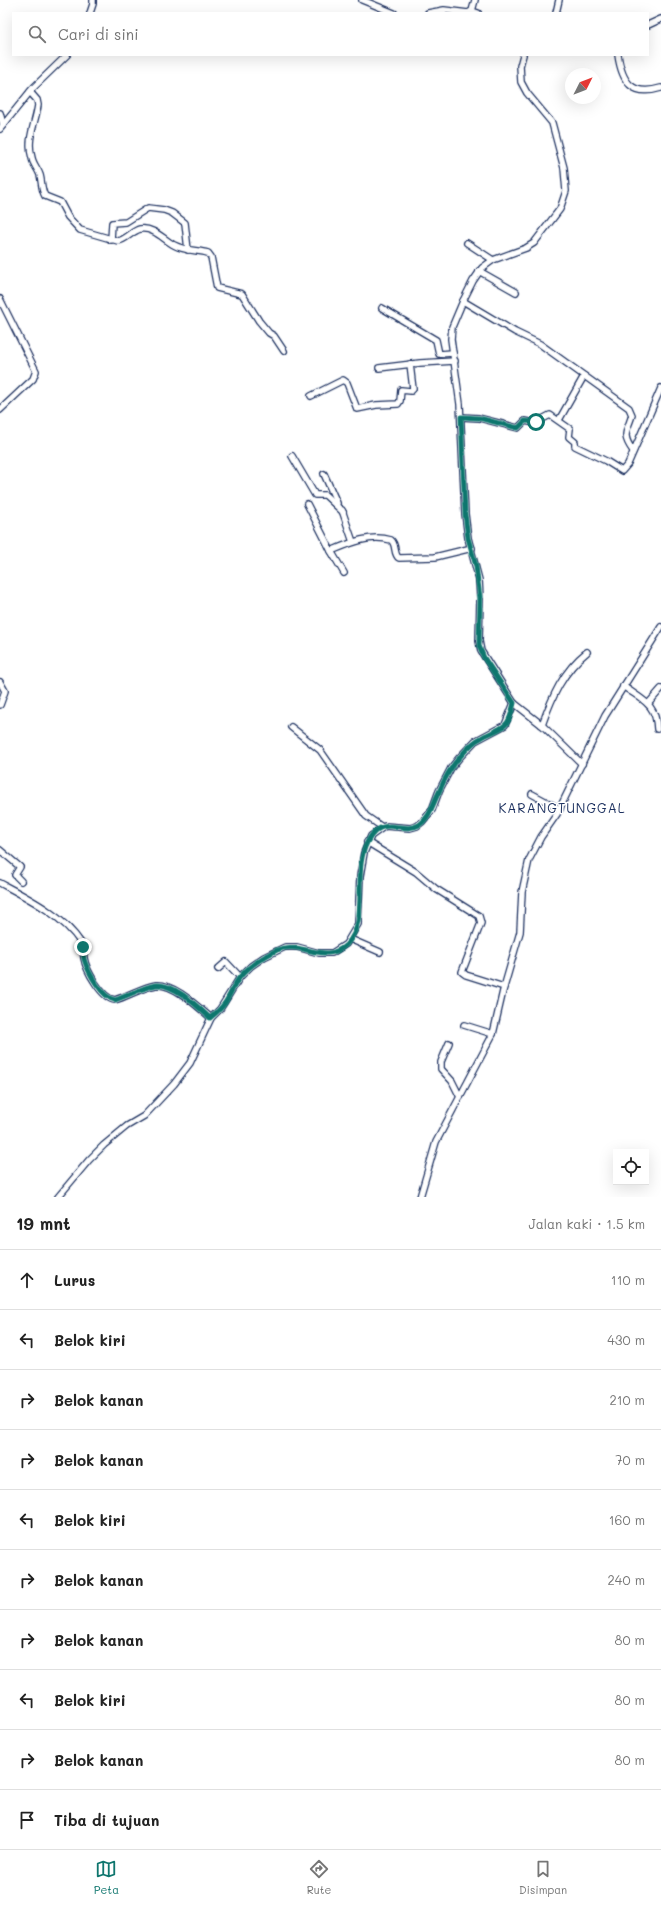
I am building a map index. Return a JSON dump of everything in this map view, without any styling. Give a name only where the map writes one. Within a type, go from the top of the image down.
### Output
[{"type":"street","points":[[90,12],[93,4],[92,0]]},
{"type":"street","points":[[362,0],[392,12]]},
{"type":"street","points":[[475,0],[475,12]]},
{"type":"street","points":[[556,12],[559,0]]},
{"type":"street","points":[[433,12],[444,10],[460,12]]},
{"type":"street","points":[[649,25],[661,19]]},
{"type":"street","points":[[2,127],[30,92],[66,56]]},
{"type":"street","points":[[523,56],[520,66],[521,82],[527,93],[552,123],[564,168],[566,192],[560,209],[534,243],[526,248],[493,260],[479,271],[462,301],[452,327],[453,353],[461,417],[465,514],[478,573],[480,598],[479,646],[484,658],[514,703],[542,725],[582,764]]},
{"type":"street","points":[[618,56],[623,76],[631,86],[643,91],[661,88]]},
{"type":"street","points":[[30,92],[37,100],[38,105],[31,135],[30,148],[32,158],[40,175],[43,192],[47,197],[60,202],[68,217],[80,230],[111,240],[124,239],[135,231],[146,229],[159,234],[176,246],[188,250],[208,253],[211,257],[218,288],[242,294],[259,321],[269,333],[274,336],[284,351]]},
{"type":"street","points":[[0,113],[2,127]]},
{"type":"street","points":[[111,240],[112,223],[126,222],[146,208],[153,207],[169,212],[184,222],[186,227],[188,250]]},
{"type":"street","points":[[467,243],[493,260]]},
{"type":"street","points":[[479,271],[516,292]]},
{"type":"street","points":[[0,299],[36,371],[33,379],[0,410]]},
{"type":"street","points":[[462,301],[515,332],[540,344],[630,409],[632,415],[625,434],[633,451]]},
{"type":"street","points":[[382,308],[436,340],[439,354],[453,353]]},
{"type":"street","points":[[379,368],[455,361]]},
{"type":"street","points":[[311,396],[343,380],[347,383],[358,409],[376,404],[398,404],[400,401],[400,391],[411,391],[413,389],[410,364]]},
{"type":"street","points":[[559,420],[584,376]]},
{"type":"street","points":[[461,417],[479,418],[518,428],[525,421],[535,423],[549,415],[559,420],[570,429],[569,437],[575,442],[574,446],[621,470],[627,467],[661,388]]},
{"type":"street","points":[[292,456],[315,495],[325,495],[342,512]]},
{"type":"street","points":[[324,474],[333,498],[342,512],[353,542]]},
{"type":"street","points":[[307,504],[344,573]]},
{"type":"street","points":[[331,551],[353,542],[372,538],[391,540],[394,543],[396,556],[398,558],[436,557],[472,548]]},
{"type":"street","points":[[420,1197],[436,1142],[493,1034],[504,987],[520,932],[522,892],[529,860],[535,847],[560,809],[605,716],[661,627]]},
{"type":"street","points":[[542,725],[560,684],[573,665],[587,652]]},
{"type":"street","points":[[0,682],[5,691],[0,705]]},
{"type":"street","points":[[623,686],[648,704],[655,712],[657,729]]},
{"type":"street","points":[[648,704],[661,689]]},
{"type":"street","points":[[58,1197],[96,1152],[115,1135],[144,1116],[174,1084],[190,1063],[210,1018],[225,1003],[240,977],[251,966],[279,949],[297,947],[319,953],[332,953],[339,950],[350,939],[358,924],[360,876],[368,842],[375,832],[382,827],[389,826],[410,828],[417,826],[422,822],[432,810],[439,791],[451,768],[476,741],[505,725],[514,703]]},
{"type":"street","points":[[291,727],[320,750],[366,816],[382,827]]},
{"type":"street","points":[[532,794],[560,809]]},
{"type":"street","points":[[368,842],[416,872],[436,889],[478,916],[481,923],[462,972],[466,975],[504,987]]},
{"type":"street","points":[[0,850],[20,867],[15,875],[21,880]]},
{"type":"street","points":[[0,883],[26,897],[57,918],[77,938],[83,947],[84,958],[89,969],[100,990],[108,998],[115,1000],[151,986],[160,985],[178,992],[210,1018]]},
{"type":"street","points":[[350,939],[380,952]]},
{"type":"street","points":[[218,969],[226,962],[240,977]]},
{"type":"street","points":[[464,1024],[493,1034]]},
{"type":"street","points":[[449,1043],[441,1062],[441,1069],[452,1081],[460,1098]]},
{"type":"district","name":"KARANGTUNGGAL","points":[[562,808]]},
{"type":"route","points":[[83,947],[84,958],[89,969],[100,990],[108,998],[115,1000],[129,996],[151,986],[160,985],[178,992],[210,1018],[220,1010],[240,977],[251,966],[272,952],[285,947],[297,947],[319,953],[332,953],[339,950],[346,944],[354,933],[358,924],[358,892],[360,876],[364,853],[372,836],[377,830],[385,826],[410,828],[420,824],[432,810],[439,791],[451,768],[459,758],[480,738],[505,725],[511,714],[514,703],[484,658],[479,646],[479,580],[468,538],[465,514],[461,417],[476,417],[518,428],[525,421],[536,422]]}]
